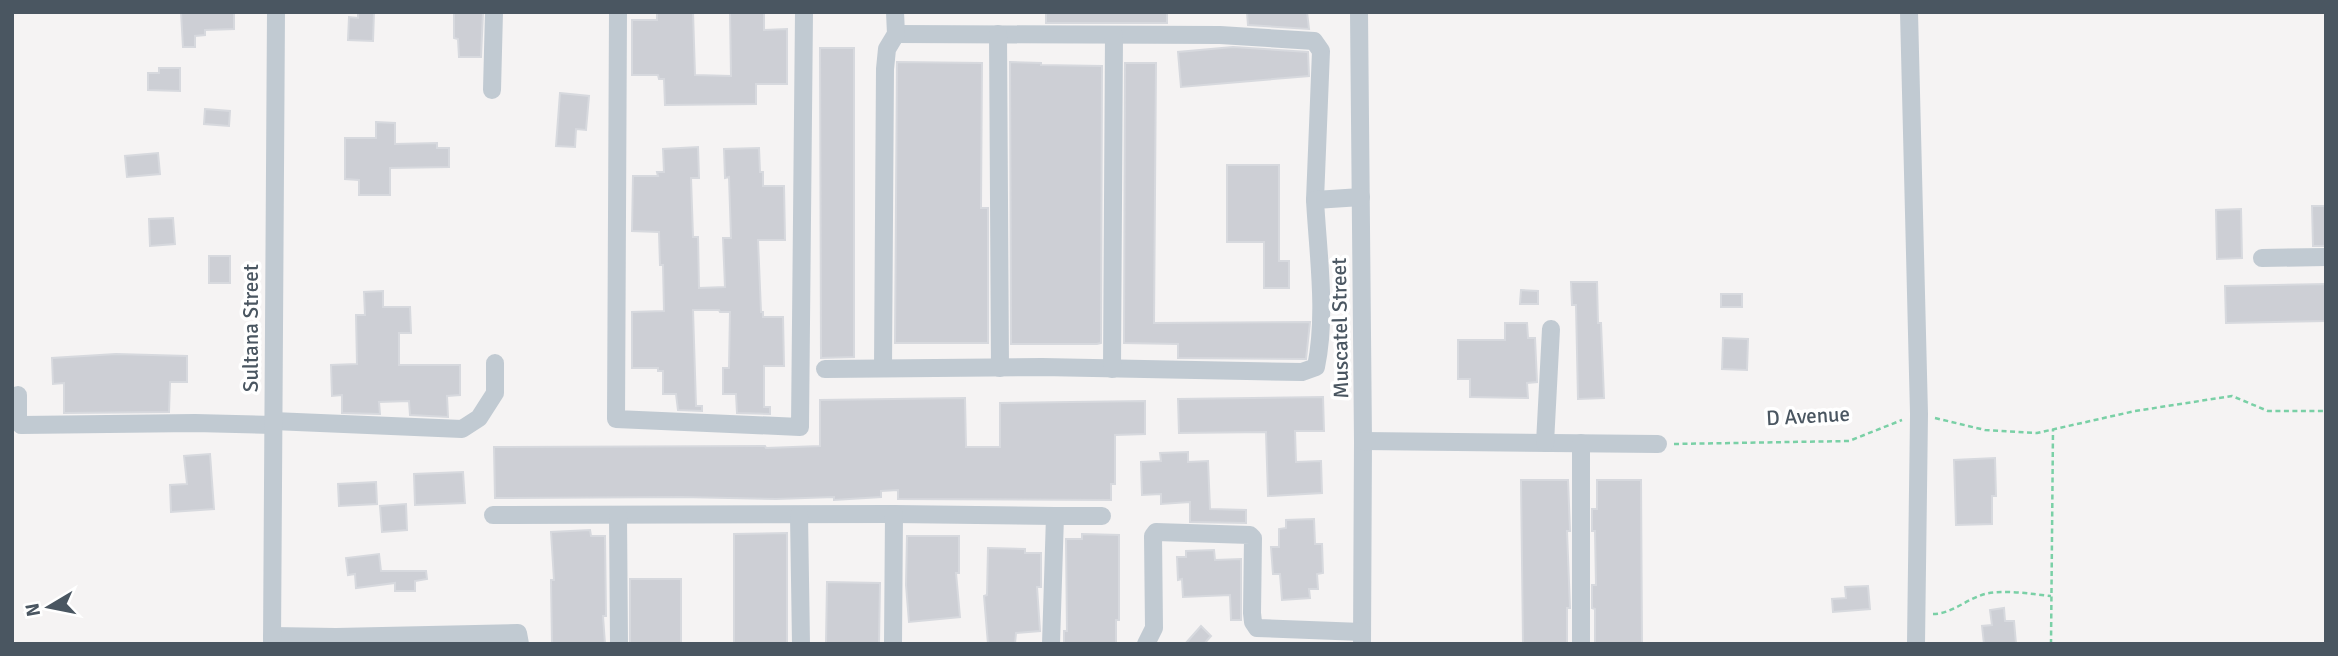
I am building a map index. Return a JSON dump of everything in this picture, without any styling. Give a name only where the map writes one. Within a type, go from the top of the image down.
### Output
[{"type":"street","name":"Sultana Street","points":[[272,640],[276,12]]},
{"type":"street","points":[[492,90],[494,12]]},
{"type":"street","points":[[618,12],[616,419],[800,427],[804,12]]},
{"type":"street","points":[[883,369],[885,69],[887,50],[896,34],[895,12]]},
{"type":"street","name":"Muscatel Street","points":[[1359,12],[1362,638]]},
{"type":"street","points":[[1909,12],[1919,414],[1916,644]]},
{"type":"street","points":[[825,369],[1303,372],[1316,367],[1319,351],[1320,295],[1315,200],[1321,51],[1314,41],[1220,36],[896,34]]},
{"type":"street","points":[[998,34],[1000,368]]},
{"type":"street","points":[[1112,369],[1114,35]]},
{"type":"street","points":[[1315,200],[1361,197]]},
{"type":"street","points":[[2262,258],[2326,257]]},
{"type":"street","points":[[1545,443],[1550,329]]},
{"type":"street","points":[[18,395],[18,419],[22,425],[273,423],[463,429],[479,418],[495,393],[495,363]]},
{"type":"street","points":[[1363,441],[1658,444]]},
{"type":"street","points":[[1581,443],[1581,644]]},
{"type":"street","points":[[893,644],[894,514]]},
{"type":"street","points":[[494,515],[1102,516]]},
{"type":"street","points":[[799,515],[801,644]]},
{"type":"street","points":[[618,516],[619,644]]},
{"type":"street","points":[[1051,644],[1055,516]]},
{"type":"street","points":[[1146,644],[1154,628],[1153,536],[1156,531],[1250,535],[1253,538],[1252,622],[1257,628],[1306,637],[1362,638]]},
{"type":"street","points":[[272,640],[435,640],[519,633],[520,644]]},
{"type":"path","points":[[1919,414],[1984,430],[2037,433],[2135,411],[2232,396],[2268,411],[2326,411]]},
{"type":"path","name":"D Avenue","points":[[1658,444],[1849,441],[1919,414]]},
{"type":"path","points":[[2051,644],[2053,429]]},
{"type":"path","points":[[1916,614],[1940,614],[1982,594],[2051,596]]},
{"type":"building","points":[[181,12],[234,12],[234,29],[205,30],[205,35],[195,36],[195,47],[183,47]]},
{"type":"building","points":[[358,12],[374,12],[373,41],[348,40],[349,17],[358,18]]},
{"type":"building","points":[[454,12],[483,12],[481,57],[459,57],[458,39],[454,38]]},
{"type":"building","points":[[657,12],[693,12],[695,75],[731,76],[730,12],[764,12],[764,30],[787,29],[787,84],[756,84],[756,104],[665,105],[664,79],[659,79],[658,75],[632,75],[632,20],[657,20]]},
{"type":"building","points":[[1046,12],[1167,12],[1167,23],[1046,23]]},
{"type":"building","points":[[1247,12],[1307,12],[1309,29],[1248,25]]},
{"type":"building","points":[[1233,47],[1308,52],[1309,76],[1181,87],[1178,52]]},
{"type":"building","points":[[820,48],[854,48],[854,357],[821,358]]},
{"type":"building","points":[[897,62],[982,63],[981,208],[988,208],[988,343],[895,343]]},
{"type":"building","points":[[1010,62],[1102,66],[1101,343],[1011,344]]},
{"type":"building","points":[[1125,63],[1156,63],[1154,323],[1310,322],[1306,359],[1178,358],[1178,344],[1124,343]]},
{"type":"building","points":[[159,68],[180,68],[180,91],[148,90],[148,73],[159,73]]},
{"type":"building","points":[[560,93],[589,96],[586,130],[576,129],[575,147],[556,146]]},
{"type":"building","points":[[205,109],[230,111],[229,126],[204,124]]},
{"type":"building","points":[[376,122],[395,123],[395,144],[437,143],[437,148],[449,148],[449,167],[390,168],[390,195],[359,195],[359,180],[345,179],[345,138],[376,138]]},
{"type":"building","points":[[698,147],[699,178],[691,178],[693,237],[698,237],[699,288],[725,287],[723,238],[731,238],[729,177],[725,178],[724,149],[759,148],[763,186],[784,186],[785,240],[758,240],[761,312],[763,317],[783,317],[784,366],[764,366],[764,407],[770,407],[770,414],[737,413],[736,394],[723,394],[723,368],[729,368],[730,312],[693,310],[696,406],[702,406],[702,411],[678,410],[676,394],[663,394],[663,371],[658,371],[658,368],[632,368],[632,312],[664,311],[659,232],[632,231],[633,176],[658,176],[657,172],[664,172],[663,149]]},
{"type":"building","points":[[158,153],[160,174],[127,177],[125,156]]},
{"type":"building","points":[[1227,165],[1279,165],[1279,261],[1289,261],[1289,288],[1264,288],[1264,242],[1227,242]]},
{"type":"building","points":[[2312,206],[2326,206],[2326,246],[2313,246]]},
{"type":"building","points":[[2241,209],[2242,258],[2217,259],[2216,210]]},
{"type":"building","points":[[173,218],[175,244],[150,246],[149,219]]},
{"type":"building","points":[[209,256],[230,256],[230,283],[209,283]]},
{"type":"building","points":[[1571,282],[1597,282],[1604,398],[1578,399],[1576,305],[1572,305]]},
{"type":"building","points":[[2326,284],[2326,321],[2226,323],[2225,286]]},
{"type":"building","points":[[1521,290],[1538,291],[1538,304],[1520,304]]},
{"type":"building","points":[[383,291],[383,307],[410,307],[411,333],[399,333],[399,365],[460,365],[460,395],[447,396],[448,417],[410,415],[409,401],[379,402],[380,414],[342,413],[342,395],[332,396],[331,365],[357,364],[356,315],[365,315],[364,292]]},
{"type":"building","points":[[1721,294],[1742,294],[1742,307],[1721,307]]},
{"type":"building","points":[[1505,323],[1527,323],[1528,338],[1535,338],[1537,382],[1527,383],[1528,398],[1470,397],[1470,379],[1458,379],[1458,340],[1505,340]]},
{"type":"building","points":[[1723,338],[1748,339],[1747,370],[1722,369]]},
{"type":"building","points":[[116,354],[187,356],[187,382],[170,382],[169,412],[64,413],[64,383],[53,384],[52,358]]},
{"type":"building","points":[[1323,397],[1324,431],[1295,431],[1296,462],[1321,461],[1322,493],[1268,496],[1266,432],[1179,433],[1178,399]]},
{"type":"building","points":[[965,398],[966,447],[1000,447],[1000,403],[1145,401],[1145,434],[1115,435],[1115,484],[1111,484],[1111,500],[898,499],[898,490],[881,491],[881,497],[834,500],[834,497],[495,498],[494,447],[820,446],[820,400]]},
{"type":"building","points":[[1188,452],[1188,462],[1208,461],[1210,509],[1246,510],[1246,523],[1190,522],[1190,502],[1161,504],[1161,494],[1142,495],[1141,462],[1161,461],[1160,453]]},
{"type":"building","points":[[210,454],[214,509],[171,512],[170,485],[187,484],[184,456]]},
{"type":"building","points":[[1995,458],[1996,496],[1992,496],[1992,524],[1956,525],[1954,460]]},
{"type":"building","points":[[463,472],[465,503],[415,505],[414,474]]},
{"type":"building","points":[[1521,480],[1568,480],[1570,608],[1567,608],[1567,644],[1523,644]]},
{"type":"building","points":[[1597,480],[1641,480],[1642,644],[1595,644],[1592,585],[1596,585],[1595,531],[1592,531],[1592,509],[1597,509]]},
{"type":"building","points":[[376,482],[377,504],[339,506],[338,484]]},
{"type":"building","points":[[406,504],[407,530],[382,532],[380,506]]},
{"type":"building","points":[[1314,519],[1315,544],[1322,544],[1323,573],[1317,574],[1318,589],[1309,589],[1310,598],[1282,600],[1280,574],[1273,574],[1271,547],[1279,547],[1279,529],[1286,528],[1286,520]]},
{"type":"building","points":[[590,530],[591,536],[605,536],[605,644],[552,644],[551,580],[554,580],[551,532]]},
{"type":"building","points":[[787,533],[787,644],[734,644],[734,534]]},
{"type":"building","points":[[1082,534],[1119,535],[1119,620],[1116,620],[1116,644],[1064,644],[1064,631],[1067,631],[1066,539],[1082,539]]},
{"type":"building","points":[[907,536],[959,536],[959,573],[956,573],[960,617],[909,622],[906,585]]},
{"type":"building","points":[[988,548],[1025,549],[1025,553],[1041,553],[1041,587],[1037,587],[1040,631],[1016,633],[1015,644],[988,644],[984,596],[987,595]]},
{"type":"building","points":[[1214,550],[1215,560],[1241,559],[1241,620],[1231,620],[1230,595],[1183,597],[1182,579],[1178,580],[1177,557],[1186,557],[1186,551]]},
{"type":"building","points":[[379,554],[381,571],[426,571],[427,579],[415,581],[415,591],[395,591],[395,583],[356,588],[355,574],[348,575],[346,558]]},
{"type":"building","points":[[630,579],[681,579],[681,644],[630,644]]},
{"type":"building","points":[[827,582],[880,583],[879,644],[826,644]]},
{"type":"building","points":[[1868,586],[1870,609],[1833,612],[1832,599],[1846,598],[1845,587]]},
{"type":"building","points":[[2004,608],[2005,621],[2014,621],[2016,644],[1984,644],[1982,626],[1992,625],[1990,610]]},
{"type":"building","points":[[1201,626],[1211,636],[1204,644],[1185,644]]}]
